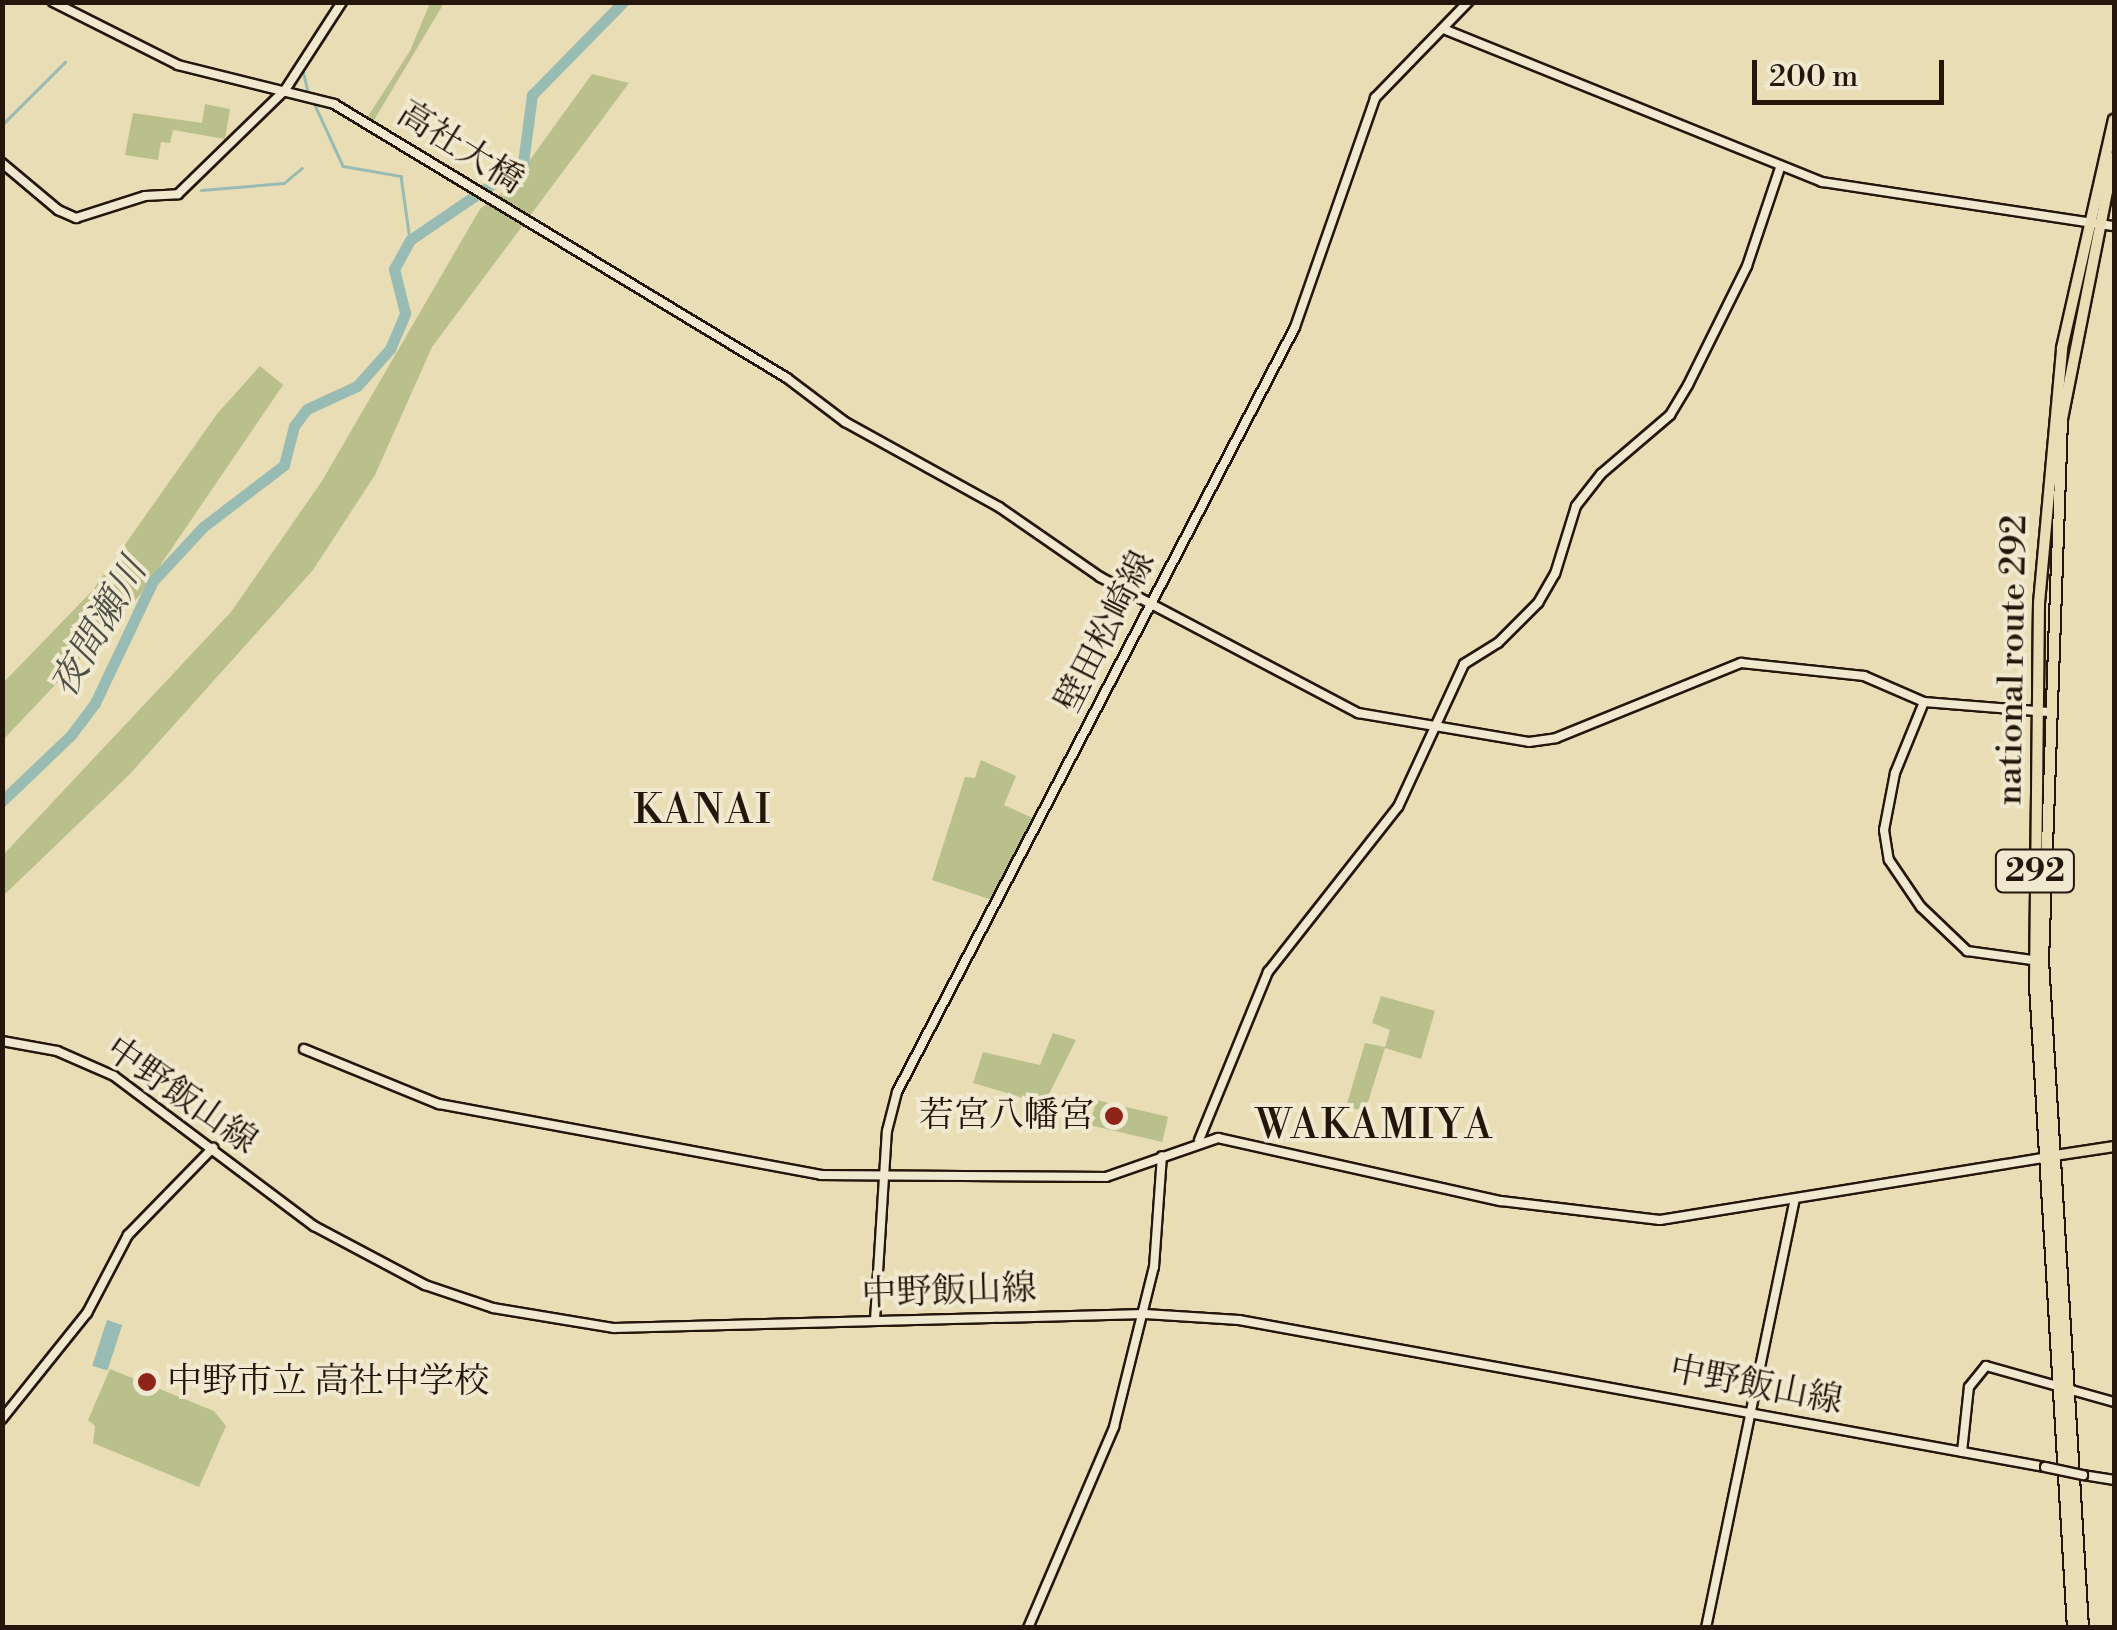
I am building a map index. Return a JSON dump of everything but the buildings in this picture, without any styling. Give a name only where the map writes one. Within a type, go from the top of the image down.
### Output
[{"type":"highway","name":"national route 292","points":[[2083,1628],[2047,1157],[2039,961],[2044,711],[2052,421],[2114,120]]},
{"type":"highway","name":"national route 292","points":[[2093,224],[2114,157]]},
{"type":"highway","name":"national route 292","points":[[2062,1384],[2073,1628]]},
{"type":"main road","points":[[2047,1157],[2114,1146]]},
{"type":"street","name":"高社大橋","points":[[52,2],[178,65],[334,104],[1150,606],[1358,712],[1500,742],[1556,738],[1741,663],[1864,676],[1924,702],[2044,711]]},
{"type":"street","points":[[2,163],[58,210],[92,218],[145,196],[178,194],[285,90],[342,2]]},
{"type":"street","name":"壁田松崎線","points":[[875,1320],[884,1176],[897,1092],[1296,327],[1370,109],[1388,81],[1446,30],[1468,2]]},
{"type":"street","points":[[1446,30],[1780,168],[1858,190],[2114,226]]},
{"type":"street","points":[[1199,1140],[1268,972],[1398,807],[1464,664],[1498,643],[1538,604],[1576,506],[1601,474],[1670,415],[1748,266],[1780,168]]},
{"type":"street","points":[[1924,702],[1895,773],[1884,830],[1889,860],[1920,908],[1966,951],[2039,961]]},
{"type":"street","name":"中野飯山線","points":[[2,1041],[58,1051],[98,1068],[213,1148],[314,1226],[425,1285],[493,1308],[614,1328],[1144,1314],[1239,1320],[2114,1480]]},
{"type":"street","points":[[304,1049],[439,1104],[796,1173],[1106,1177],[1199,1140],[1218,1138],[1588,1214],[1660,1220],[1794,1202],[2047,1157]]},
{"type":"street","points":[[2,1419],[87,1312],[128,1235],[213,1148]]},
{"type":"street","points":[[1028,1628],[1096,1480],[1144,1314],[1162,1156]]},
{"type":"street","points":[[1706,1628],[1794,1202]]},
{"type":"street","points":[[1962,1452],[1969,1387],[1980,1369],[2008,1368],[2114,1402]]},
{"type":"green space","points":[[430,3],[444,3],[374,120],[365,121],[410,51]]},
{"type":"green space","points":[[592,74],[629,83],[432,347],[375,475],[313,570],[129,775],[3,896],[3,855],[231,612],[322,481],[480,209],[511,186]]},
{"type":"green space","points":[[205,104],[230,109],[225,139],[173,130],[170,143],[161,142],[158,160],[125,155],[133,113],[202,123]]},
{"type":"green space","points":[[260,366],[283,385],[140,595],[3,740],[3,683],[93,590],[217,414]]},
{"type":"green space","points":[[981,760],[1016,776],[1004,805],[1035,819],[992,900],[932,880],[965,777],[975,778]]},
{"type":"green space","points":[[1381,996],[1435,1011],[1421,1059],[1385,1048],[1365,1111],[1346,1107],[1365,1043],[1385,1047],[1390,1030],[1372,1023]]},
{"type":"green space","points":[[1053,1033],[1076,1040],[1044,1104],[973,1083],[983,1052],[1040,1065]]},
{"type":"green space","points":[[1096,1100],[1168,1117],[1162,1142],[1090,1125]]},
{"type":"green space","points":[[110,1369],[214,1411],[226,1426],[199,1487],[93,1443],[95,1426],[88,1420]]},
{"type":"water","points":[[107,1320],[122,1325],[107,1371],[92,1366]]},
{"type":"waterway","name":"夜間瀬川","points":[[2,801],[71,735],[95,703],[153,581],[203,527],[284,465],[294,426],[307,409],[357,386],[390,349],[405,313],[394,269],[410,240],[523,163],[532,95],[623,2]]},
{"type":"waterway","points":[[2,125],[65,62]]},
{"type":"waterway","points":[[303,70],[308,91]]},
{"type":"waterway","points":[[315,105],[343,166],[401,176],[410,240]]},
{"type":"waterway","points":[[2,156],[22,175]]},
{"type":"waterway","points":[[201,190],[284,183],[302,168]]},
{"type":"waterway","points":[[51,199],[69,211]]},
{"type":"place","name":"若宮八幡宮","points":[[1114,1116]]},
{"type":"place","name":"中野市立 高社中学校","points":[[147,1382]]},
{"type":"district","name":"KANAI","points":[[703,811]]},
{"type":"district","name":"WAKAMIYA","points":[[1375,1126]]}]
